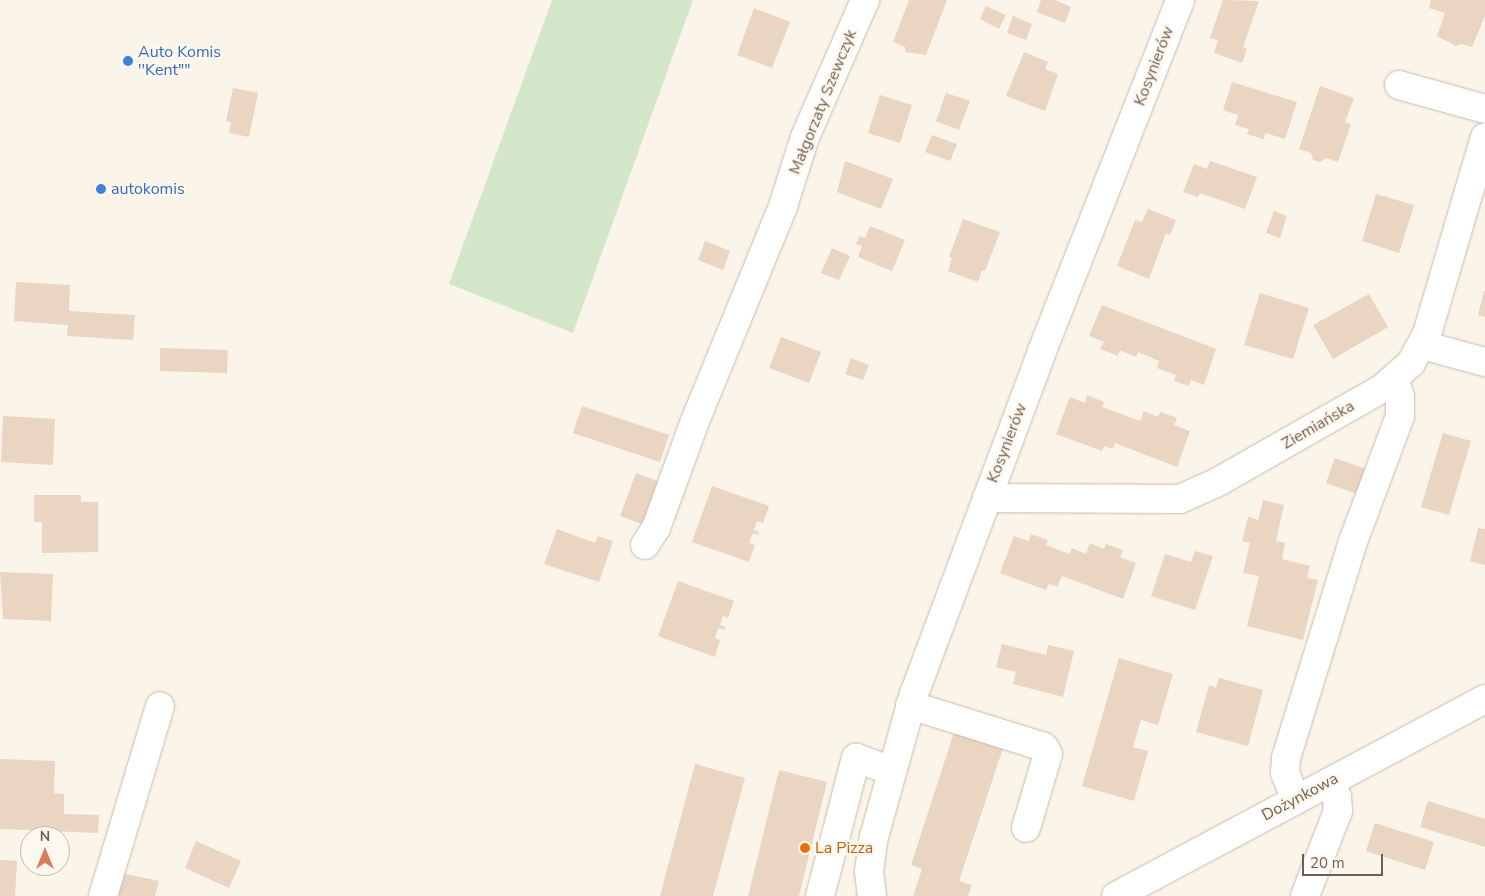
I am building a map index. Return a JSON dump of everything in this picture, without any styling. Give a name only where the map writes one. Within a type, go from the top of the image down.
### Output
[{"type":"street","name":"Małgorzaty Szewczyk","points":[[645,545],[656,528],[695,421],[784,206],[806,137],[865,0]]},
{"type":"street","name":"Kosynierów","points":[[872,896],[870,856],[910,705],[987,498],[1180,0]]},
{"type":"street","points":[[1400,85],[1485,110]]},
{"type":"street","name":"Ziemiańska","points":[[987,498],[1180,500],[1218,482],[1395,379],[1422,345],[1485,137]]},
{"type":"street","points":[[1422,345],[1485,362]]},
{"type":"street","points":[[1296,800],[1286,773],[1286,758],[1354,539],[1400,416],[1400,397],[1395,379]]},
{"type":"street","name":"Dożynkowa","points":[[1116,896],[1485,699]]},
{"type":"street","points":[[910,705],[1044,747],[1048,754],[1026,828]]},
{"type":"street","points":[[103,896],[160,706]]},
{"type":"street","points":[[820,896],[856,758],[891,771]]},
{"type":"street","points":[[1304,896],[1338,810],[1337,797],[1330,781]]},
{"type":"green space","points":[[552,0],[693,0],[573,333],[449,284]]},
{"type":"building","points":[[909,0],[947,0],[926,55],[905,52],[905,47],[893,42]]},
{"type":"building","points":[[1041,0],[1055,0],[1071,7],[1065,23],[1037,12]]},
{"type":"building","points":[[1223,0],[1259,1],[1243,47],[1247,49],[1242,63],[1214,53],[1218,40],[1210,38]]},
{"type":"building","points":[[1431,0],[1485,0],[1485,16],[1472,47],[1461,44],[1456,46],[1437,36],[1445,13],[1429,8]]},
{"type":"building","points":[[986,6],[1006,15],[999,29],[980,19]]},
{"type":"building","points":[[754,8],[790,22],[772,68],[737,55]]},
{"type":"building","points":[[1013,16],[1032,24],[1026,40],[1007,33]]},
{"type":"building","points":[[1024,52],[1048,62],[1045,69],[1058,74],[1045,111],[1006,96]]},
{"type":"building","points":[[1232,82],[1297,102],[1285,139],[1265,133],[1264,139],[1247,134],[1249,129],[1235,125],[1238,115],[1223,110]]},
{"type":"building","points":[[1320,86],[1354,98],[1345,122],[1351,124],[1338,162],[1326,158],[1320,162],[1313,160],[1311,153],[1299,149]]},
{"type":"building","points":[[233,88],[258,93],[249,137],[229,133],[231,122],[226,121]]},
{"type":"building","points":[[946,93],[970,101],[959,130],[936,121]]},
{"type":"building","points":[[880,95],[912,105],[900,143],[868,133]]},
{"type":"building","points":[[932,135],[957,144],[950,161],[925,152]]},
{"type":"building","points":[[845,161],[893,179],[881,209],[837,192]]},
{"type":"building","points":[[1210,161],[1257,177],[1245,209],[1200,193],[1198,197],[1183,192],[1194,164],[1207,169]]},
{"type":"building","points":[[1376,194],[1414,205],[1399,253],[1362,241]]},
{"type":"building","points":[[1148,209],[1176,220],[1170,235],[1166,233],[1149,279],[1117,266],[1135,220],[1142,222]]},
{"type":"building","points":[[1274,211],[1287,216],[1280,238],[1266,233]]},
{"type":"building","points":[[963,219],[1000,232],[985,271],[982,270],[978,282],[948,271],[952,258],[949,257]]},
{"type":"building","points":[[870,226],[905,240],[892,271],[858,257],[862,246],[856,244],[859,236],[865,238]]},
{"type":"building","points":[[705,241],[730,251],[723,270],[698,260]]},
{"type":"building","points":[[832,248],[850,256],[839,280],[821,273]]},
{"type":"building","points":[[16,282],[70,285],[69,311],[135,315],[133,340],[67,336],[68,325],[14,321]]},
{"type":"building","points":[[1485,291],[1485,317],[1478,315]]},
{"type":"building","points":[[1260,293],[1309,308],[1293,359],[1244,345]]},
{"type":"building","points":[[1369,294],[1388,327],[1333,359],[1313,325]]},
{"type":"building","points":[[1102,305],[1216,349],[1204,385],[1191,380],[1189,386],[1174,381],[1176,375],[1157,368],[1159,361],[1138,352],[1136,357],[1120,350],[1118,356],[1100,349],[1104,342],[1089,336]]},
{"type":"building","points":[[781,337],[821,352],[809,383],[769,368]]},
{"type":"building","points":[[160,348],[228,350],[227,373],[160,371]]},
{"type":"building","points":[[851,358],[869,365],[863,380],[845,374]]},
{"type":"building","points":[[1087,395],[1104,402],[1102,407],[1140,421],[1144,411],[1158,417],[1160,412],[1177,418],[1174,425],[1190,431],[1177,467],[1115,443],[1113,449],[1104,446],[1102,451],[1056,434],[1070,397],[1085,403]]},
{"type":"building","points":[[582,406],[669,435],[660,462],[573,433]]},
{"type":"building","points":[[3,416],[55,419],[53,465],[1,462]]},
{"type":"building","points":[[1443,433],[1471,441],[1449,515],[1421,507]]},
{"type":"building","points":[[1335,458],[1374,472],[1365,497],[1326,483]]},
{"type":"building","points":[[636,473],[660,482],[645,525],[620,516]]},
{"type":"building","points":[[712,486],[769,506],[763,523],[757,521],[754,530],[759,532],[758,535],[753,533],[749,543],[755,545],[749,562],[692,542]]},
{"type":"building","points":[[34,495],[81,495],[81,502],[98,502],[98,552],[42,553],[42,522],[34,522]]},
{"type":"building","points":[[1263,500],[1284,505],[1276,541],[1285,543],[1282,559],[1310,566],[1307,578],[1318,580],[1303,640],[1247,626],[1259,576],[1243,573],[1250,543],[1242,541],[1248,517],[1258,520]]},
{"type":"building","points":[[1478,528],[1485,529],[1485,565],[1470,561]]},
{"type":"building","points":[[557,529],[595,543],[598,536],[613,541],[599,582],[544,564]]},
{"type":"building","points":[[1031,534],[1048,540],[1046,545],[1069,554],[1072,548],[1086,554],[1090,543],[1104,549],[1106,544],[1123,550],[1120,557],[1136,563],[1123,599],[1062,576],[1057,587],[1049,584],[1046,590],[1000,573],[1014,536],[1029,541]]},
{"type":"building","points":[[1195,551],[1213,556],[1195,610],[1151,596],[1165,554],[1191,562]]},
{"type":"building","points":[[0,572],[53,574],[51,621],[3,619]]},
{"type":"building","points":[[678,581],[734,601],[728,618],[723,616],[720,625],[725,627],[724,630],[718,628],[715,638],[720,640],[715,657],[658,636]]},
{"type":"building","points":[[1002,644],[1046,655],[1048,645],[1074,651],[1063,697],[1013,684],[1016,672],[996,667]]},
{"type":"building","points":[[1119,658],[1173,674],[1158,725],[1141,720],[1133,747],[1148,751],[1134,801],[1082,786]]},
{"type":"building","points":[[1219,678],[1263,690],[1248,746],[1196,732],[1209,685],[1216,688]]},
{"type":"building","points":[[957,723],[1006,739],[959,881],[972,885],[968,896],[913,896],[922,869],[911,865]]},
{"type":"building","points":[[0,759],[55,761],[54,793],[64,794],[64,814],[99,815],[98,833],[70,832],[70,826],[20,826],[20,830],[0,829]]},
{"type":"building","points":[[695,764],[745,778],[713,896],[660,896]]},
{"type":"building","points":[[779,770],[827,782],[799,896],[748,896]]},
{"type":"building","points":[[1428,801],[1485,819],[1485,847],[1420,827]]},
{"type":"building","points":[[1375,823],[1434,842],[1425,870],[1366,851]]},
{"type":"building","points":[[196,841],[241,861],[229,888],[185,868]]},
{"type":"building","points":[[0,860],[17,861],[15,896],[0,896]]},
{"type":"building","points":[[121,873],[159,881],[155,896],[116,896]]},
{"type":"place","name":"Auto Komis ''Kent\"\"","points":[[128,61]]},
{"type":"place","name":"autokomis","points":[[101,189]]},
{"type":"place","name":"La Pizza","points":[[805,848]]}]
